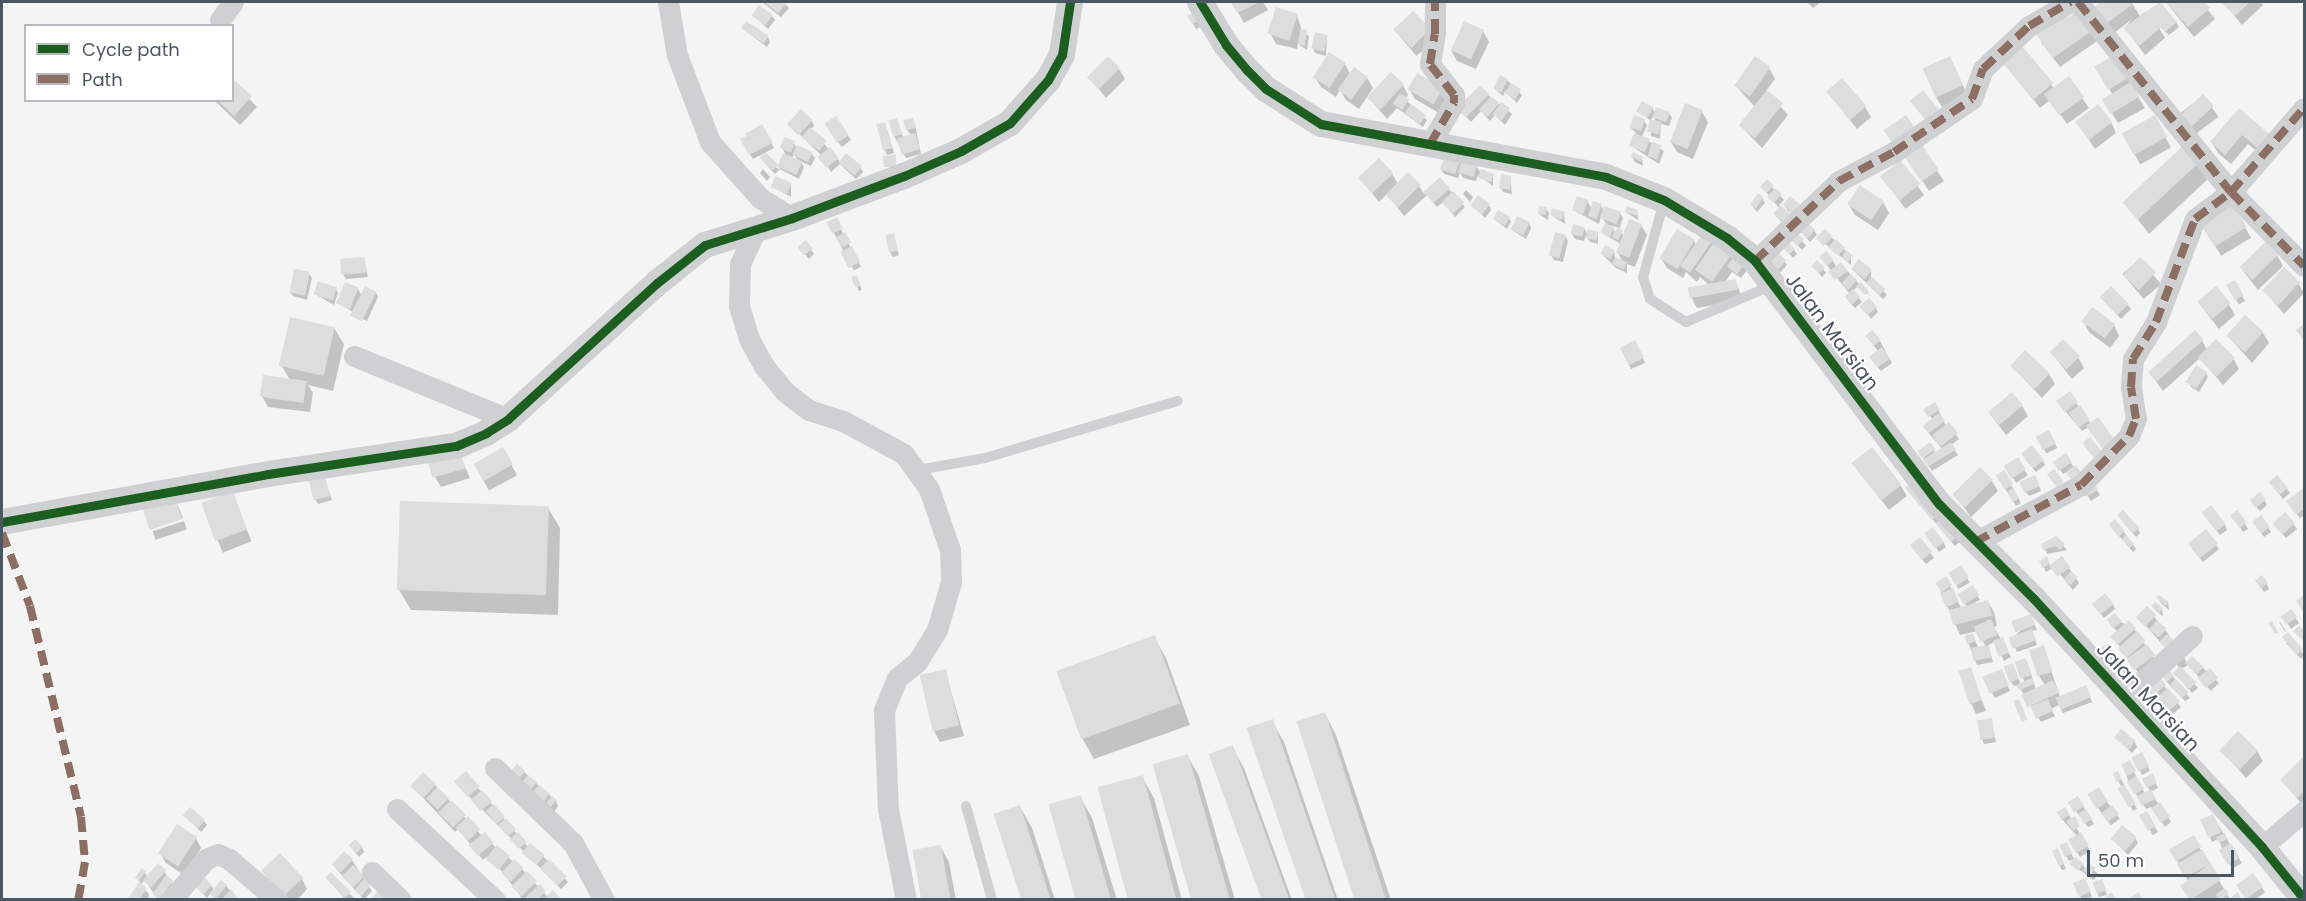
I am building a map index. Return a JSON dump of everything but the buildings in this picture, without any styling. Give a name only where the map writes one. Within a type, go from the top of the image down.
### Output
[{"type":"street","points":[[220,20],[233,2]]},
{"type":"street","points":[[668,2],[677,55],[710,142],[760,198],[792,218]]},
{"type":"street","points":[[2,522],[257,475],[456,446],[508,419],[687,258],[705,245],[757,226],[792,218],[929,166],[1010,123],[1048,80],[1062,55],[1070,2]]},
{"type":"street","name":"Jalan Marsian","points":[[1200,2],[1226,45],[1247,70],[1292,107],[1321,124],[1569,168],[1664,200],[1726,238],[1755,261],[1939,504],[2262,847],[2304,899]]},
{"type":"street","points":[[1430,144],[1454,103],[1454,95],[1430,64],[1436,25],[1435,2]]},
{"type":"street","points":[[1755,261],[1839,181],[1894,152],[1972,99],[1983,69],[2029,26],[2070,2]]},
{"type":"street","points":[[2078,2],[2231,192],[2304,266]]},
{"type":"street","points":[[1975,542],[2081,485],[2129,436],[2136,419],[2131,387],[2133,359],[2156,322],[2195,219],[2231,192],[2304,108]]},
{"type":"street","points":[[757,226],[740,264],[739,306],[749,339],[764,366],[785,392],[809,410],[843,421],[888,444],[918,470],[929,489],[950,550],[951,582],[937,630],[916,662],[897,678],[884,711],[888,809],[906,900]]},
{"type":"street","points":[[354,356],[508,419]]},
{"type":"street","points":[[2124,698],[2192,636]]},
{"type":"street","points":[[495,768],[573,843],[596,879],[603,900]]},
{"type":"street","points":[[397,809],[495,900]]},
{"type":"street","points":[[2262,847],[2304,811]]},
{"type":"street","points":[[171,900],[206,859],[218,854],[229,859],[277,900]]},
{"type":"street","points":[[372,872],[401,900]]},
{"type":"lane","points":[[1664,200],[1643,277],[1650,299],[1686,322],[1774,285]]},
{"type":"lane","points":[[918,470],[985,458],[1178,401]]},
{"type":"lane","points":[[966,806],[992,900]]},
{"type":"marked path","points":[[1430,144],[1454,103],[1454,95],[1430,64],[1435,34],[1435,2]]},
{"type":"marked path","points":[[1755,261],[1839,181],[1894,152],[1972,99],[1983,69],[2029,26],[2070,2]]},
{"type":"marked path","points":[[2078,2],[2231,192],[2304,266]]},
{"type":"marked path","points":[[1975,542],[2081,485],[2129,436],[2136,419],[2131,387],[2133,359],[2156,322],[2195,219],[2231,192],[2304,108]]},
{"type":"marked path","points":[[2,533],[30,606],[81,817],[85,862],[78,900]]},
{"type":"cycle path","points":[[2,522],[268,474],[456,446],[486,433],[508,419],[657,283],[705,245],[792,218],[904,176],[961,151],[1010,123],[1048,80],[1062,55],[1070,2]]},
{"type":"cycle path","points":[[1200,2],[1226,45],[1247,70],[1266,89],[1321,124],[1606,177],[1664,200],[1727,238],[1755,261],[1939,504],[2034,599],[2262,847],[2304,899]]}]
